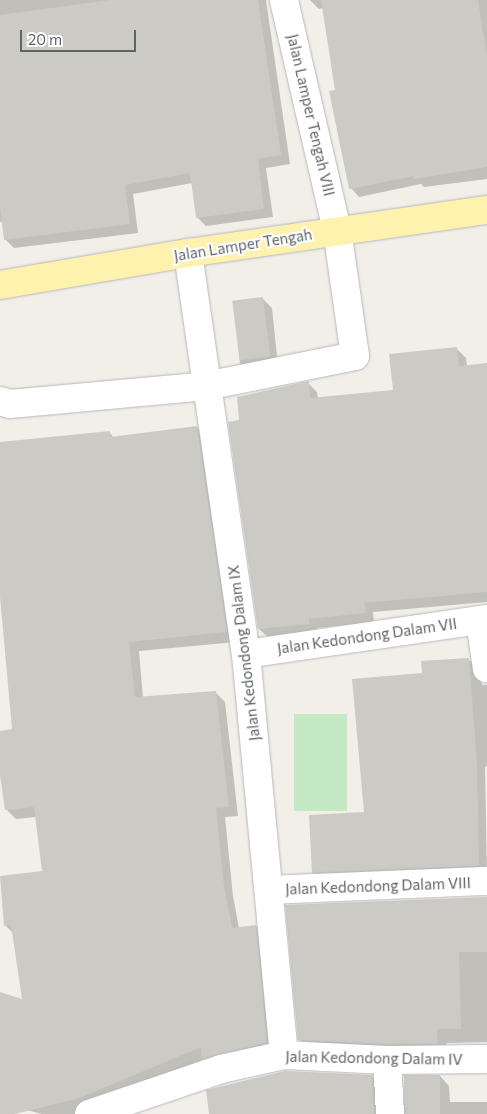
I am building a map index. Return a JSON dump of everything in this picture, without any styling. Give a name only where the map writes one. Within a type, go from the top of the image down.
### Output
[{"type":"main road","name":"Jalan Lamper Tengah","points":[[0,285],[188,253],[487,210]]},
{"type":"street","name":"Jalan Lamper Tengah VIII","points":[[206,386],[355,356],[338,230],[284,0]]},
{"type":"street","name":"Jalan Kedondong Dalam IX","points":[[188,253],[246,654],[284,1055]]},
{"type":"street","points":[[0,401],[10,404],[206,386]]},
{"type":"street","points":[[484,619],[487,669]]},
{"type":"street","name":"Jalan Kedondong Dalam VII","points":[[246,654],[484,619]]},
{"type":"street","name":"Jalan Kedondong Dalam VIII","points":[[269,890],[487,882]]},
{"type":"street","name":"Jalan Kedondong Dalam IV","points":[[90,1114],[221,1069],[284,1055],[387,1060],[487,1059]]},
{"type":"street","points":[[387,1060],[390,1114]]},
{"type":"green space","points":[[294,714],[347,714],[347,811],[294,811]]},
{"type":"building","points":[[110,0],[258,0],[281,155],[258,159],[264,209],[196,218],[190,173],[125,185],[130,224],[4,240],[0,207],[0,15]]},
{"type":"building","points":[[321,0],[478,0],[487,58],[487,167],[414,179],[414,176],[349,189],[329,91],[335,90]]},
{"type":"building","points":[[263,297],[270,357],[240,360],[232,301]]},
{"type":"building","points":[[457,347],[459,366],[487,363],[487,592],[364,603],[366,613],[309,619],[309,624],[258,629],[228,422],[239,420],[237,397],[309,381],[310,398],[393,390],[389,354]]},
{"type":"building","points":[[197,426],[227,632],[129,642],[135,697],[216,691],[229,807],[216,808],[224,886],[232,928],[256,925],[267,1043],[202,1059],[201,1047],[79,1098],[15,1114],[0,1114],[0,992],[22,999],[11,925],[4,926],[0,876],[42,871],[34,807],[5,810],[0,775],[0,731],[12,729],[0,597],[0,442],[110,431],[110,437]]},
{"type":"building","points":[[469,658],[477,764],[479,866],[312,873],[309,815],[364,812],[352,679],[422,673],[421,661]]},
{"type":"building","points":[[487,897],[487,952],[459,952],[461,1029],[437,1029],[438,1044],[298,1040],[285,905]]},
{"type":"building","points":[[285,1071],[372,1075],[374,1114],[209,1114],[206,1090]]},
{"type":"building","points":[[404,1075],[440,1075],[440,1114],[404,1114]]}]
